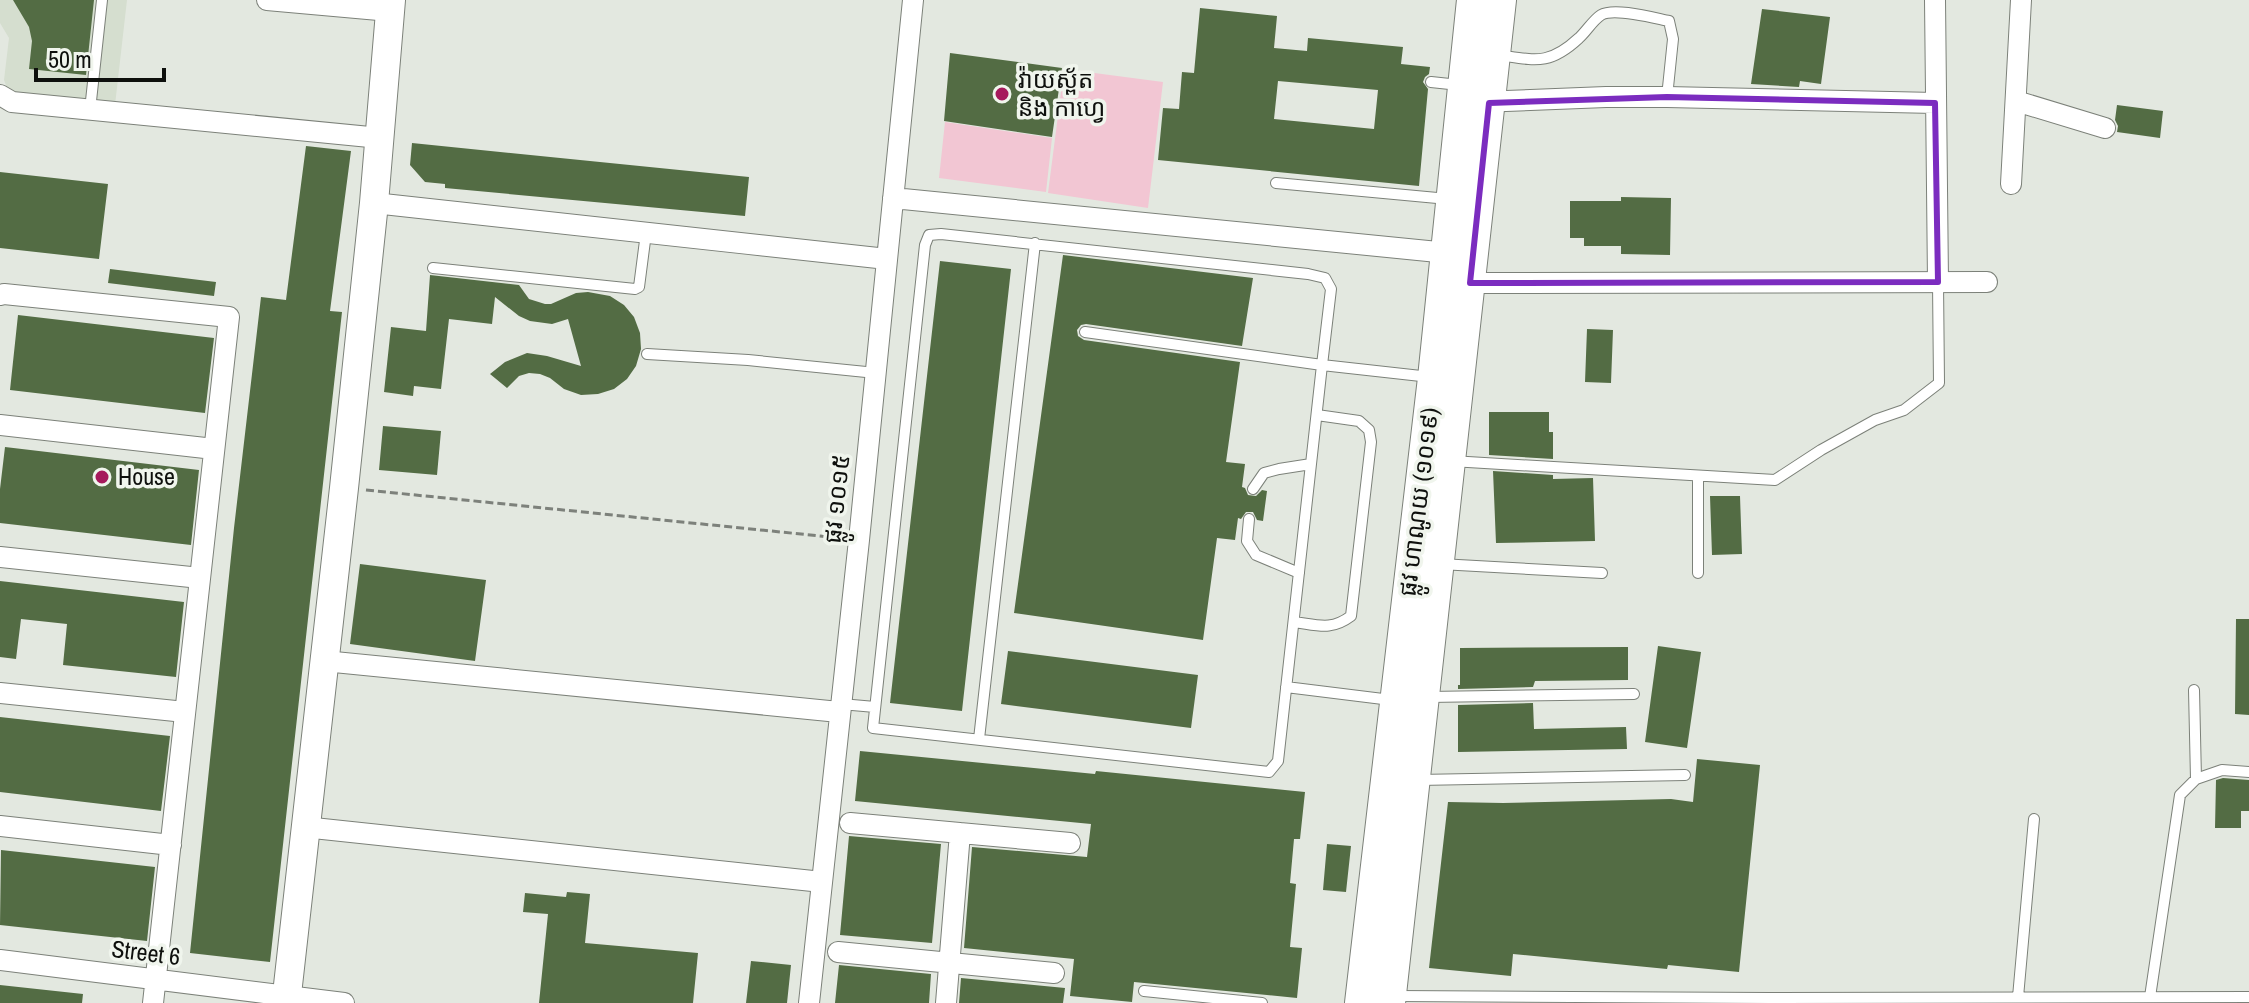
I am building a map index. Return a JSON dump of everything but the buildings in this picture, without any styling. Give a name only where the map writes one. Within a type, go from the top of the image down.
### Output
[{"type":"main road","name":"ផ្លូវ ហាណូយ (១០១៩)","points":[[1379,1001],[1446,380],[1470,283],[1473,0]]},
{"type":"main road","name":"ផ្លូវ ហាណូយ (១០១៩)","points":[[1379,1001],[1412,780],[1413,701],[1438,564],[1449,461],[1446,380],[1448,253],[1454,200],[1473,96],[1495,55],[1500,0]]},
{"type":"street","points":[[267,0],[391,5],[344,488],[286,1000]]},
{"type":"street","name":"ផ្លូវ ១០១៥","points":[[809,1003],[913,0]]},
{"type":"street","points":[[1935,0],[1938,282]]},
{"type":"street","points":[[2011,184],[2021,0]]},
{"type":"street","points":[[0,95],[12,102],[380,138]]},
{"type":"street","points":[[1473,96],[1935,103]]},
{"type":"street","points":[[2016,101],[2105,128]]},
{"type":"street","points":[[893,198],[1448,253]]},
{"type":"street","points":[[374,203],[887,259]]},
{"type":"street","points":[[1470,283],[1987,282]]},
{"type":"street","points":[[0,295],[227,315],[230,320],[153,1003]]},
{"type":"street","points":[[0,425],[214,449]]},
{"type":"street","points":[[0,557],[200,578]]},
{"type":"street","points":[[324,661],[840,708]]},
{"type":"street","points":[[0,693],[185,712]]},
{"type":"street","points":[[850,823],[1070,843]]},
{"type":"street","points":[[0,826],[171,845]]},
{"type":"street","points":[[304,827],[822,882]]},
{"type":"street","points":[[946,1003],[960,833]]},
{"type":"street","points":[[838,952],[1054,973]]},
{"type":"street","name":"Street 6","points":[[0,960],[286,1000],[344,1003]]},
{"type":"lane","points":[[90,110],[102,0]]},
{"type":"lane","points":[[1495,55],[1541,60],[1554,57],[1568,48],[1601,15],[1614,13],[1669,21],[1673,39],[1667,97]]},
{"type":"lane","points":[[1431,82],[1473,96]]},
{"type":"lane","points":[[1276,183],[1454,200]]},
{"type":"lane","points":[[433,268],[635,289],[639,287],[646,233]]},
{"type":"lane","points":[[941,234],[1035,243],[1308,274],[1325,278],[1331,289],[1278,761],[1269,772],[873,728],[925,245],[929,235],[941,234]]},
{"type":"lane","points":[[979,739],[1035,243]]},
{"type":"lane","points":[[1449,461],[1775,480],[1875,420],[1904,410],[1939,383],[1938,282]]},
{"type":"lane","points":[[1085,332],[1446,380]]},
{"type":"lane","points":[[647,354],[876,373]]},
{"type":"lane","points":[[1294,622],[1339,625],[1351,616],[1371,442],[1369,430],[1359,421],[1317,415]]},
{"type":"lane","points":[[1253,489],[1264,473],[1311,464]]},
{"type":"lane","points":[[1698,476],[1698,573]]},
{"type":"lane","points":[[1249,519],[1247,541],[1256,555],[1299,573]]},
{"type":"lane","points":[[1438,564],[1602,573]]},
{"type":"lane","points":[[1286,687],[1413,701],[1634,694]]},
{"type":"lane","points":[[2194,690],[2196,779]]},
{"type":"lane","points":[[840,708],[875,707]]},
{"type":"lane","points":[[2150,997],[2180,795],[2196,779],[2222,770],[2249,772]]},
{"type":"lane","points":[[1412,780],[1685,775]]},
{"type":"lane","points":[[2018,997],[2034,819]]},
{"type":"lane","points":[[1144,991],[1262,1003]]},
{"type":"lane","points":[[1379,1001],[2249,997]]},
{"type":"path","points":[[344,488],[859,540]]},
{"type":"highlighted area","points":[[1667,97],[1935,103],[1938,282],[1470,283],[1489,103]]},
{"type":"shaded area","points":[[0,0],[127,0],[115,105],[15,95],[7,88],[4,80],[9,38],[0,23]]},
{"type":"shaded area","points":[[1064,69],[1163,82],[1148,208],[1048,193]]},
{"type":"shaded area","points":[[945,122],[1052,138],[1046,192],[939,178]]},
{"type":"place","name":"វ៉ាយស្ព័ត និង កាហ្វេ","points":[[1002,94]]},
{"type":"place","name":"House","points":[[102,477]]}]
